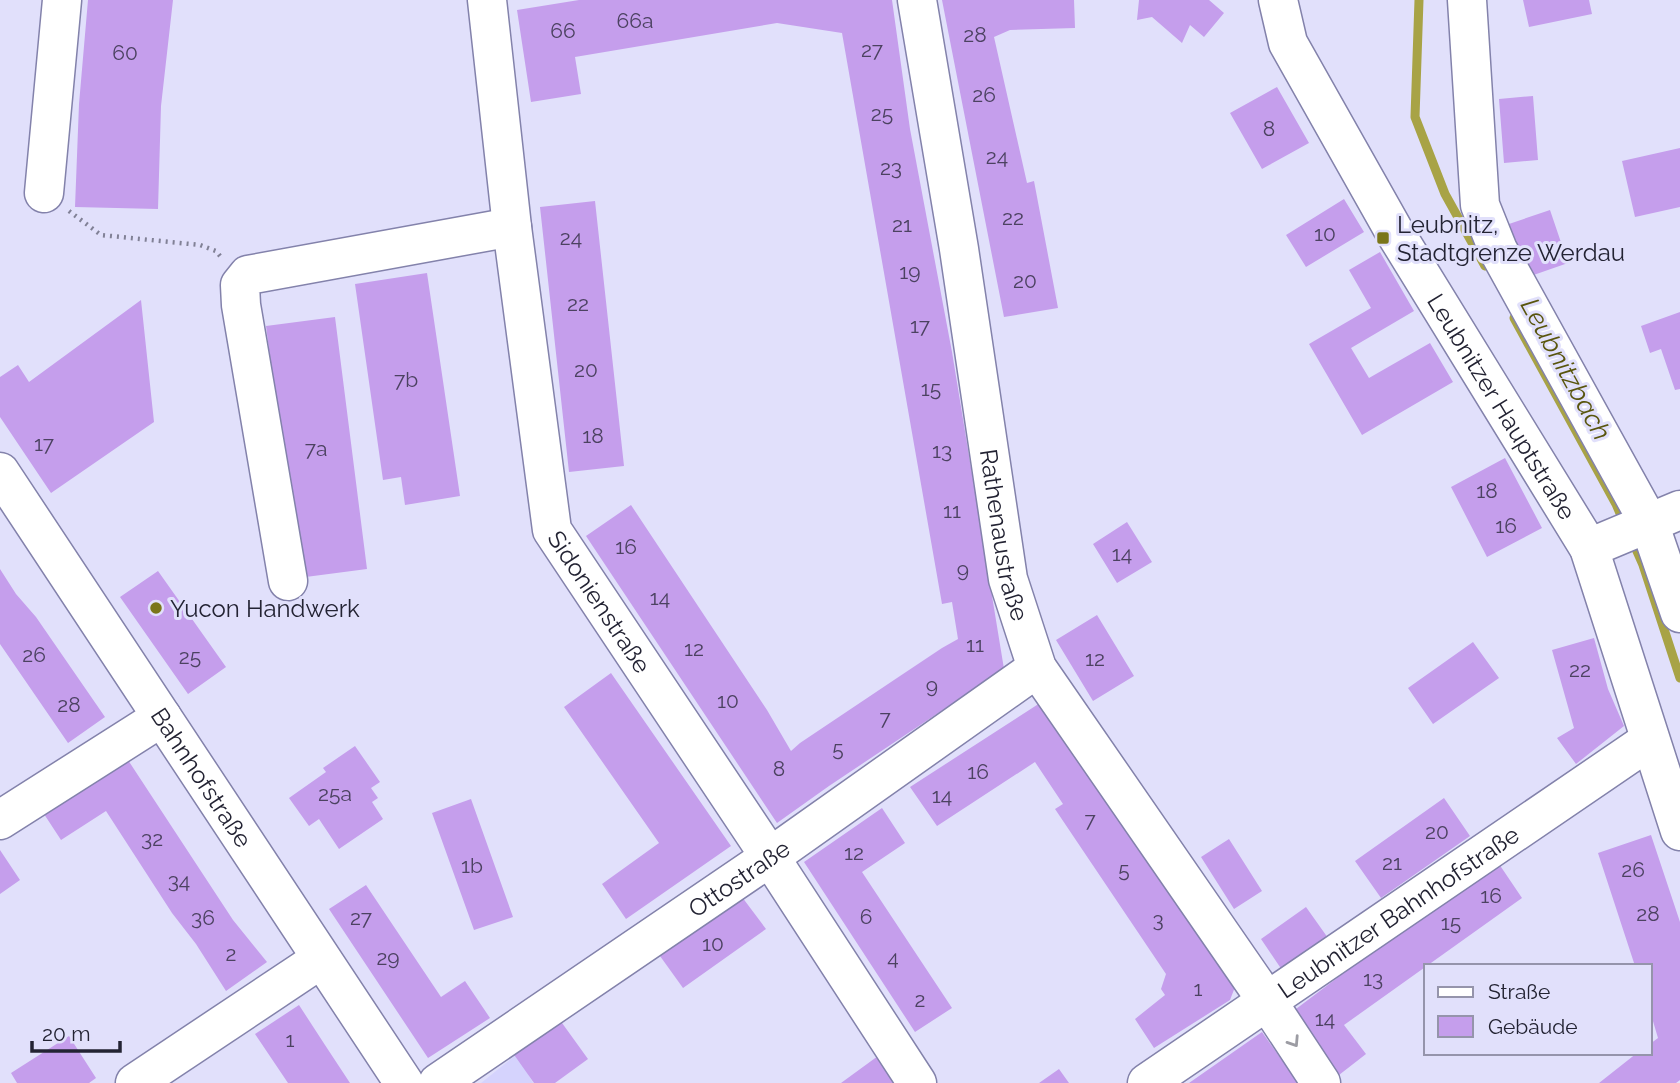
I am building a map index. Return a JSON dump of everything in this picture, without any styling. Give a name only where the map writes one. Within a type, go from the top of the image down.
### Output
[{"type":"street","points":[[44,193],[62,0]]},
{"type":"street","name":"Sidonienstraße","points":[[487,0],[512,227],[552,530],[917,1083]]},
{"type":"street","name":"Rathenaustraße","points":[[917,0],[960,249],[1009,579],[1037,668],[1321,1083]]},
{"type":"street","name":"Leubnitzer Hauptstraße","points":[[1278,0],[1288,44],[1402,245],[1634,529],[1650,740],[1680,831]]},
{"type":"street","name":"Leubnitzer Hauptstraße","points":[[1467,0],[1480,205],[1498,250],[1634,529],[1680,613]]},
{"type":"street","points":[[288,581],[241,305],[240,285],[248,275],[512,227]]},
{"type":"street","name":"Bahnhofstraße","points":[[3,483],[162,717],[404,1083]]},
{"type":"street","name":"Ottostraße","points":[[438,1083],[770,857],[1037,668]]},
{"type":"street","points":[[0,820],[162,717]]},
{"type":"street","name":"Leubnitzer Bahnhofstraße","points":[[1147,1083],[1650,740]]},
{"type":"street","points":[[135,1083],[321,959]]},
{"type":"path","points":[[44,193],[101,235],[200,245],[216,251],[240,285]]},
{"type":"shaded area","points":[[517,1054],[533,1083],[481,1083]]},
{"type":"building","points":[[88,0],[173,0],[161,106],[158,209],[75,207],[79,104]]},
{"type":"building","points":[[579,0],[892,0],[910,129],[952,352],[1004,669],[777,823],[586,536],[631,505],[767,710],[791,751],[958,639],[952,602],[942,604],[842,33],[777,23],[575,57],[581,94],[531,102],[517,10]]},
{"type":"building","points":[[942,0],[1074,0],[1075,28],[1010,30],[994,37],[1027,183],[1034,181],[1058,308],[1004,317]]},
{"type":"building","points":[[1139,0],[1209,0],[1224,13],[1204,37],[1190,25],[1182,43],[1152,17],[1137,20]]},
{"type":"building","points":[[1523,0],[1589,0],[1592,14],[1529,27]]},
{"type":"building","points":[[1277,87],[1309,143],[1262,169],[1230,113]]},
{"type":"building","points":[[1533,96],[1538,160],[1504,163],[1499,99]]},
{"type":"building","points":[[1680,148],[1680,207],[1635,217],[1622,161]]},
{"type":"building","points":[[1344,199],[1364,232],[1306,267],[1286,235]]},
{"type":"building","points":[[595,201],[624,466],[569,472],[540,207]]},
{"type":"building","points":[[1550,210],[1568,263],[1525,278],[1506,225]]},
{"type":"building","points":[[1380,252],[1414,311],[1351,348],[1369,378],[1430,343],[1453,382],[1362,435],[1309,344],[1371,308],[1349,270]]},
{"type":"building","points":[[427,273],[460,496],[405,505],[401,477],[383,480],[355,284]]},
{"type":"building","points":[[141,300],[154,422],[51,493],[0,417],[0,377],[18,365],[29,382]]},
{"type":"building","points":[[1680,312],[1680,389],[1675,390],[1661,349],[1650,353],[1641,326]]},
{"type":"building","points":[[335,317],[367,569],[298,578],[266,326]]},
{"type":"building","points":[[1505,458],[1542,528],[1487,557],[1451,487]]},
{"type":"building","points":[[1127,522],[1152,562],[1117,583],[1093,544]]},
{"type":"building","points":[[0,569],[105,717],[68,743],[0,644]]},
{"type":"building","points":[[158,571],[226,667],[188,694],[120,597]]},
{"type":"building","points":[[1097,615],[1134,676],[1093,701],[1056,640]]},
{"type":"building","points":[[1594,638],[1608,689],[1624,726],[1576,764],[1557,738],[1574,728],[1552,650]]},
{"type":"building","points":[[1473,642],[1499,678],[1433,724],[1408,688]]},
{"type":"building","points":[[611,673],[731,846],[626,919],[602,884],[659,843],[564,707]]},
{"type":"building","points":[[1040,703],[1093,784],[1235,987],[1230,1000],[1154,1048],[1135,1019],[1165,995],[1161,989],[1166,974],[1055,809],[1063,804],[1035,762],[937,826],[910,787]]},
{"type":"building","points":[[355,746],[380,782],[371,788],[378,798],[372,802],[383,819],[339,849],[319,819],[309,826],[289,798],[326,772],[323,768]]},
{"type":"building","points":[[126,757],[233,920],[267,962],[226,991],[106,811],[61,840],[44,814]]},
{"type":"building","points":[[1444,798],[1470,836],[1381,898],[1355,861]]},
{"type":"building","points":[[471,799],[513,917],[474,930],[432,813]]},
{"type":"building","points":[[882,808],[905,843],[862,872],[952,1008],[915,1032],[804,862]]},
{"type":"building","points":[[1651,835],[1680,922],[1680,1080],[1676,1083],[1599,1083],[1634,1055],[1652,1055],[1652,1042],[1658,1038],[1652,1018],[1652,964],[1634,964],[1598,853]]},
{"type":"building","points":[[1229,839],[1262,891],[1234,909],[1201,857]]},
{"type":"building","points":[[0,850],[20,880],[0,894]]},
{"type":"building","points":[[1499,864],[1522,898],[1429,964],[1424,964],[1424,968],[1344,1025],[1366,1054],[1339,1075],[1292,1012]]},
{"type":"building","points":[[366,885],[441,997],[465,981],[490,1018],[428,1058],[329,909]]},
{"type":"building","points":[[742,897],[766,929],[683,988],[660,956]]},
{"type":"building","points":[[1306,907],[1328,938],[1282,970],[1261,939]]},
{"type":"building","points":[[299,1005],[350,1083],[288,1083],[255,1034]]},
{"type":"building","points":[[557,1016],[588,1059],[555,1083],[534,1083],[510,1049]]},
{"type":"building","points":[[1262,1032],[1298,1083],[1189,1083]]},
{"type":"building","points":[[69,1036],[96,1078],[89,1083],[17,1083],[11,1073]]},
{"type":"building","points":[[878,1056],[898,1083],[841,1083]]},
{"type":"building","points":[[1059,1069],[1069,1083],[1039,1083]]},
{"type":"waterway","name":"Leubnitzbach","points":[[1419,0],[1415,117],[1445,194],[1485,266]]},
{"type":"waterway","name":"Leubnitzbach","points":[[1514,318],[1625,525]]},
{"type":"waterway","name":"Leubnitzbach","points":[[1632,540],[1643,565],[1680,678]]},
{"type":"place","name":"Leubnitz, Stadtgrenze Werdau","points":[[1383,238]]},
{"type":"place","name":"Yucon Handwerk","points":[[156,608]]}]
